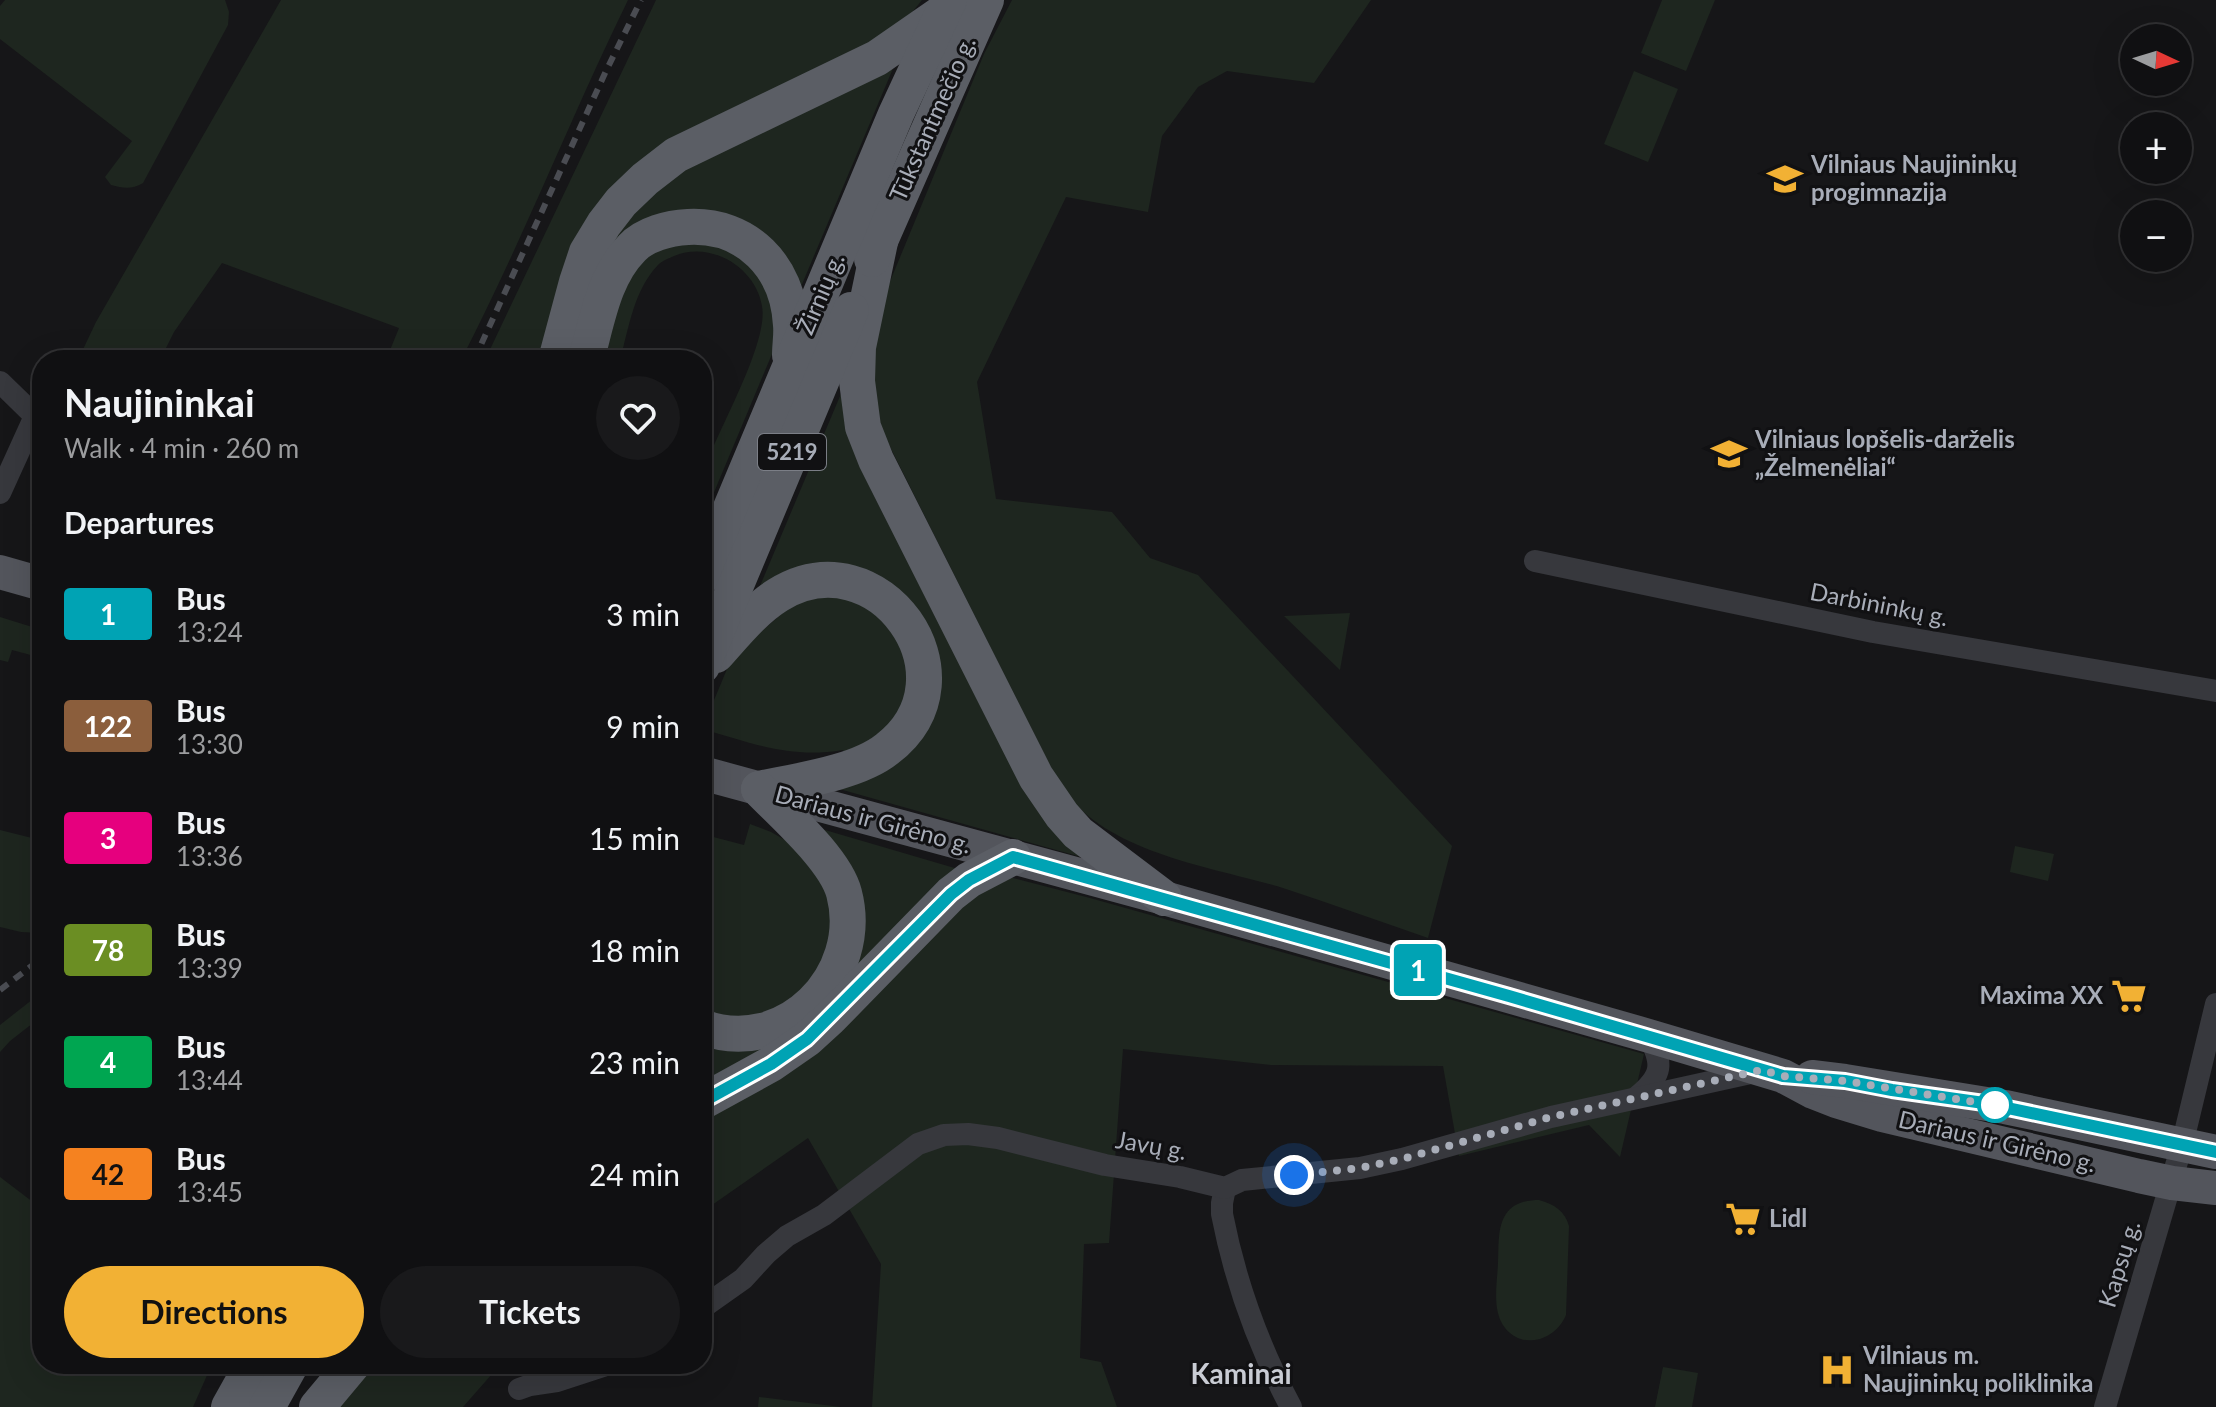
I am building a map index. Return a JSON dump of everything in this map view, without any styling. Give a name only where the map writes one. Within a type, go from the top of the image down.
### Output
[{"type":"highway","name":"Tūkstantmečio g.","points":[[881,237],[986,0]]},
{"type":"highway","name":"Žirnių g.","points":[[712,553],[896,114],[946,6]]},
{"type":"highway","points":[[559,350],[587,252],[621,202],[645,179],[676,155],[877,58],[946,6]]},
{"type":"highway","points":[[589,350],[602,301],[617,265],[634,245],[676,227],[701,226],[726,230],[750,242],[778,275],[787,297],[791,324],[789,370]]},
{"type":"highway","name":"Žirnių g.","points":[[712,644],[881,237]]},
{"type":"highway","points":[[881,237],[858,347],[857,381],[863,427],[876,460],[1036,777],[1078,833],[1164,898]]},
{"type":"highway","points":[[712,658],[778,595],[827,580],[858,585],[879,594],[899,611],[913,632],[922,655],[921,700],[899,739],[884,751],[852,767],[759,789]]},
{"type":"highway","points":[[712,1030],[729,1034],[772,1028],[811,1007],[837,969],[849,923],[844,891],[829,862],[759,789]]},
{"type":"highway","points":[[712,1096],[771,1064],[807,1039],[951,894],[969,880],[1013,857]]},
{"type":"highway","points":[[207,1407],[222,1374]]},
{"type":"highway","points":[[229,1407],[247,1374]]},
{"type":"highway","points":[[267,1407],[285,1374]]},
{"type":"highway","points":[[317,1407],[345,1374]]},
{"type":"main road","points":[[0,572],[32,581]]},
{"type":"main road","name":"Dariaus ir Girėno g.","points":[[712,776],[1164,898],[1649,1036],[1773,1073],[1824,1097],[1882,1115],[2172,1183],[2216,1188]]},
{"type":"main road","name":"Dariaus ir Girėno g.","points":[[1773,1073],[1833,1079],[2019,1109],[2216,1152]]},
{"type":"street","points":[[0,382],[32,413]]},
{"type":"street","points":[[0,493],[32,423]]},
{"type":"street","name":"Darbininkų g.","points":[[1535,561],[1873,632],[2216,691]]},
{"type":"street","name":"Kapsų g.","points":[[2105,1407],[2172,1183],[2216,1004]]},
{"type":"street","points":[[1638,1096],[1651,1085],[1659,1071],[1660,1063],[1649,1036]]},
{"type":"street","name":"Javų g.","points":[[712,1301],[743,1279],[787,1236],[824,1215],[918,1144],[944,1135],[998,1138],[1105,1165],[1225,1188],[1242,1180],[1360,1168],[1638,1096],[1773,1073]]},
{"type":"street","points":[[1225,1188],[1222,1214],[1244,1301],[1291,1407]]},
{"type":"street","points":[[519,1389],[578,1374]]},
{"type":"shaded area","points":[[5,0],[225,0],[229,12],[228,25],[143,183],[127,188],[111,185],[105,177],[132,141],[0,39],[0,6]]},
{"type":"shaded area","points":[[281,0],[628,0],[466,350],[390,350],[399,328],[222,263],[165,350],[83,350]]},
{"type":"shaded area","points":[[656,0],[922,0],[906,20],[882,39],[642,163],[546,350],[490,350]]},
{"type":"shaded area","points":[[1012,0],[1371,0],[1314,83],[1227,71],[1198,87],[1162,136],[1148,212],[1066,197],[977,382],[996,499],[1112,512],[1150,558],[1198,575],[1452,846],[1428,938],[1283,888],[1165,855],[1108,830],[1084,812],[1052,770],[866,399],[884,296],[984,54]]},
{"type":"shaded area","points":[[1662,0],[1715,0],[1686,71],[1641,53]]},
{"type":"shaded area","points":[[897,59],[800,289],[738,221],[605,243],[672,175]]},
{"type":"shaded area","points":[[1634,71],[1678,89],[1648,162],[1604,144]]},
{"type":"shaded area","points":[[717,240],[757,268],[778,320],[772,354],[712,497],[712,452],[758,342],[762,306],[758,292],[741,269],[717,255],[688,252],[664,261],[650,275],[638,297],[623,350],[600,350],[625,278],[656,248]]},
{"type":"shaded area","points":[[843,389],[1085,858],[825,785],[919,733],[894,587],[757,593]]},
{"type":"shaded area","points":[[805,594],[872,601],[911,663],[901,717],[845,758],[843,750],[788,751],[712,732],[712,705],[737,652]]},
{"type":"shaded area","points":[[1350,613],[1340,670],[1284,616]]},
{"type":"shaded area","points":[[0,617],[32,627],[32,655],[12,650],[8,662],[0,660]]},
{"type":"shaded area","points":[[750,824],[799,848],[832,901],[829,954],[797,1001],[752,1020],[712,1014],[712,837],[744,845]]},
{"type":"shaded area","points":[[808,825],[958,869],[811,1021],[712,1084],[712,1040],[737,1045],[853,958]]},
{"type":"shaded area","points":[[0,830],[32,838],[32,933],[0,927]]},
{"type":"shaded area","points":[[2015,846],[2054,854],[2048,881],[2010,872]]},
{"type":"shaded area","points":[[1009,877],[1644,1054],[1620,1157],[1589,1125],[1459,1156],[1443,1066],[1271,1065],[1123,1049],[1109,1243],[1084,1244],[1080,1358],[1101,1362],[1117,1407],[872,1407],[881,1264],[808,1138],[712,1205],[712,1107],[948,911]]},
{"type":"shaded area","points":[[32,1000],[32,1024],[0,1052],[0,1025]]},
{"type":"shaded area","points":[[0,1177],[32,1201],[32,1374],[208,1374],[193,1407],[0,1407]]},
{"type":"shaded area","points":[[1539,1200],[1558,1209],[1569,1226],[1566,1315],[1552,1333],[1540,1339],[1527,1340],[1507,1331],[1498,1314],[1499,1237],[1503,1219],[1512,1207]]},
{"type":"shaded area","points":[[1663,1367],[1698,1373],[1692,1407],[1655,1407]]},
{"type":"shaded area","points":[[358,1374],[492,1374],[463,1407],[329,1407]]},
{"type":"shaded area","points":[[759,1397],[841,1407],[758,1407]]},
{"type":"railway","points":[[479,350],[641,0]]},
{"type":"railway","points":[[0,990],[32,966]]},
{"type":"bus line","name":"1","points":[[712,1097],[771,1064],[807,1039],[951,894],[969,880],[1013,857],[1783,1076],[1845,1081],[1984,1103],[2216,1152]]},
{"type":"place","name":"Vilniaus Naujininkų progimnazija","points":[[1785,179]]},
{"type":"place","name":"Vilniaus lopšelis-darželis „Želmenėliai“","points":[[1729,454]]},
{"type":"place","name":"Maxima XX","points":[[2129,996]]},
{"type":"place","name":"Lidl","points":[[1743,1219]]},
{"type":"place","name":"Vilniaus m. Naujininkų poliklinika","points":[[1837,1370]]},
{"type":"district","name":"Kaminai","points":[[1241,1374]]},
{"type":"route","points":[[1294,1175],[1360,1168],[1402,1159],[1551,1117],[1762,1070],[1783,1076],[1845,1081],[2005,1107],[1995,1105]]}]
